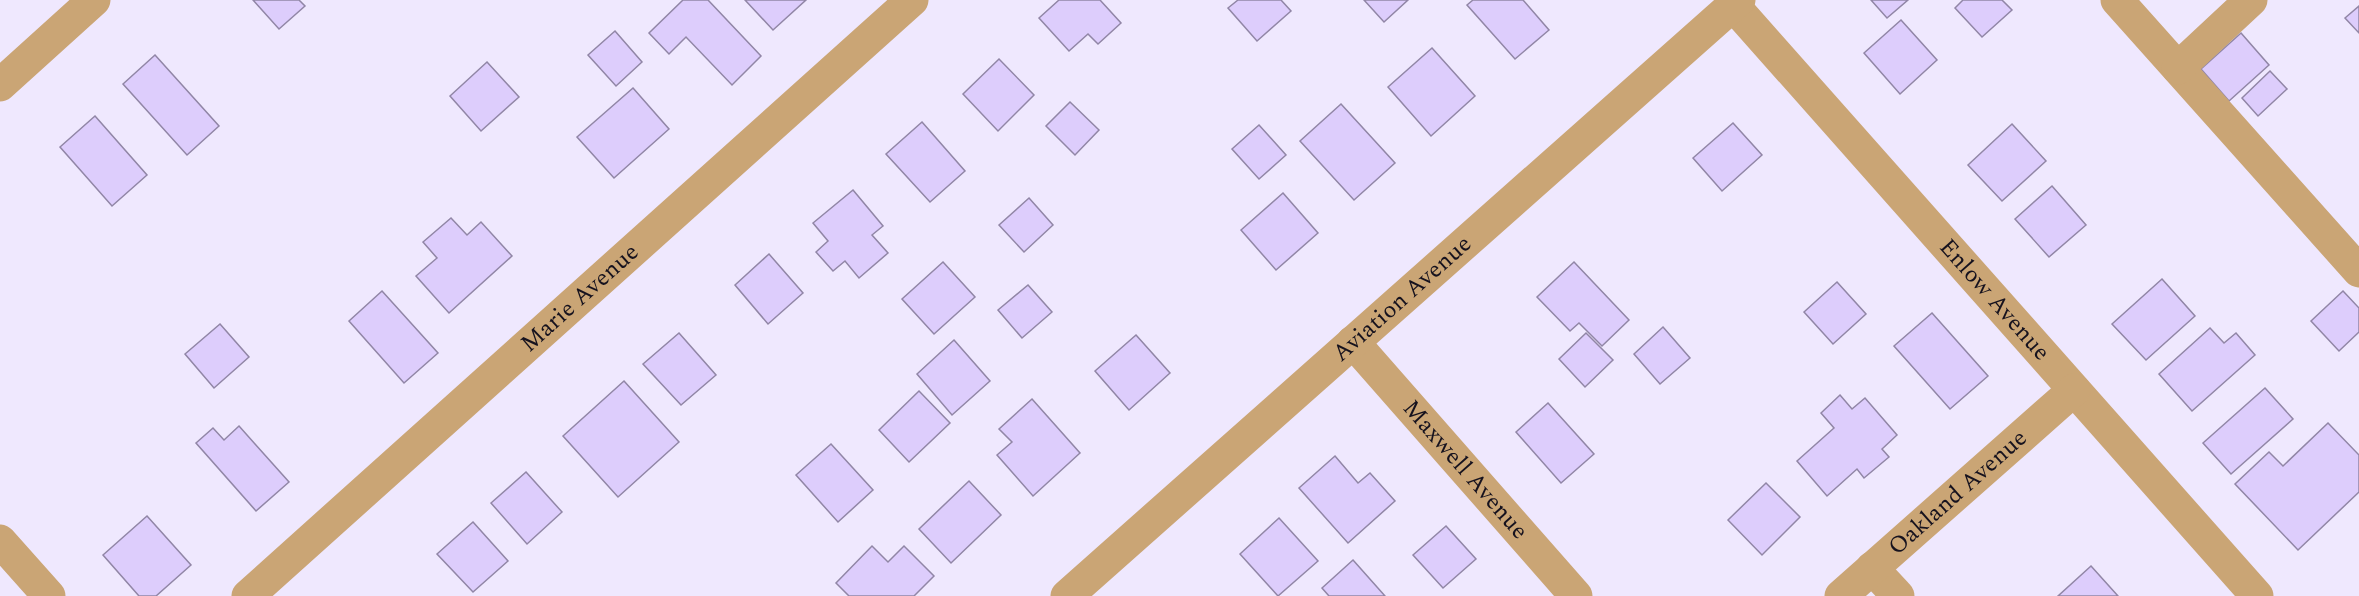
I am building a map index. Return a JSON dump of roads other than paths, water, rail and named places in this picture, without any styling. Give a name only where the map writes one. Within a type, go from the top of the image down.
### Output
[{"type":"street","points":[[0,85],[94,0]]},
{"type":"street","name":"Marie Avenue","points":[[248,596],[912,0]]},
{"type":"street","points":[[2117,0],[2359,271]]},
{"type":"street","points":[[2178,68],[2251,0]]},
{"type":"street","name":"Aviation Avenue","points":[[1067,596],[1736,3]]},
{"type":"street","name":"Enlow Avenue","points":[[1736,3],[2257,596]]},
{"type":"street","name":"Maxwell Avenue","points":[[1353,342],[1576,596]]},
{"type":"street","name":"Oakland Avenue","points":[[1841,596],[2074,390]]},
{"type":"street","points":[[0,541],[49,596]]},
{"type":"street","points":[[1872,568],[1898,596]]}]
